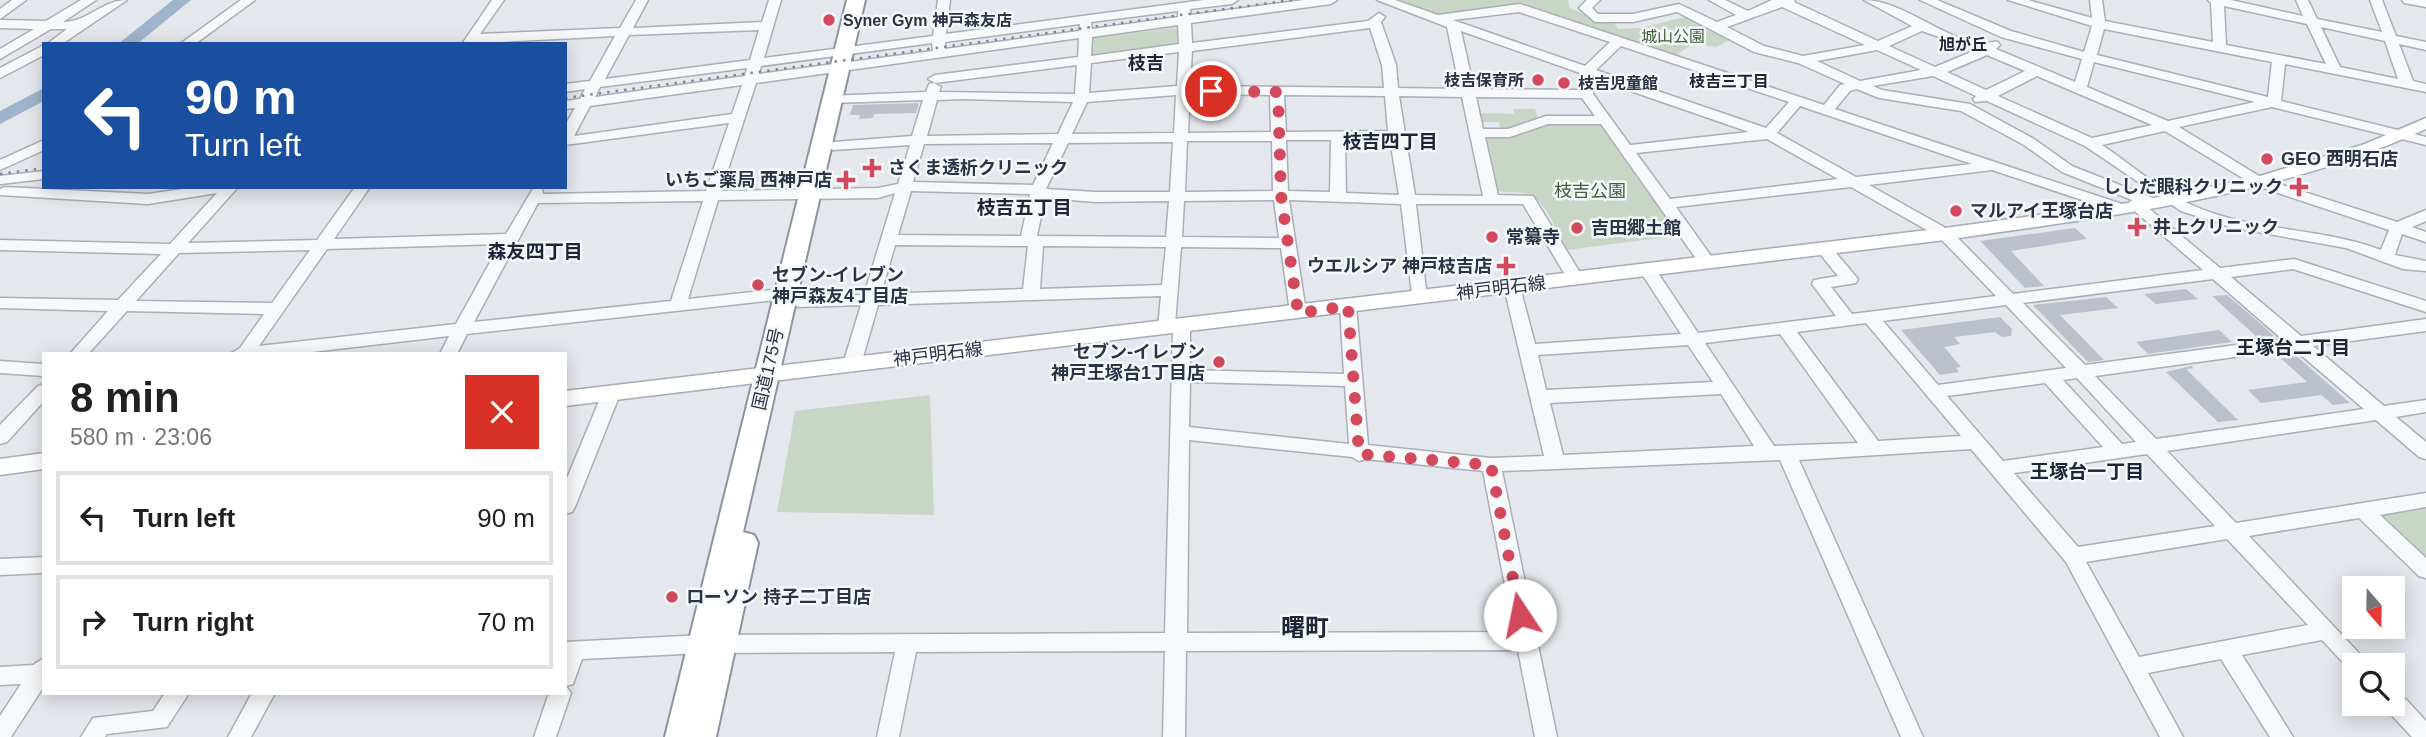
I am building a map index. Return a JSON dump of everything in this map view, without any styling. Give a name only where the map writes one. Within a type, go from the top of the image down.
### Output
[{"type":"highway","name":"国道175号","points":[[681,737],[712,645],[795,295],[847,58],[856,0]]},
{"type":"highway","name":"国道175号","points":[[847,58],[865,0]]},
{"type":"highway","name":"国道175号","points":[[816,193],[832,146],[838,99]]},
{"type":"highway","name":"国道175号","points":[[700,737],[712,645]]},
{"type":"main road","name":"神戸明石線","points":[[567,399],[1945,234],[2173,200],[2259,182],[2332,163],[2402,136],[2426,123]]},
{"type":"main road","points":[[0,467],[42,461]]},
{"type":"street","points":[[0,15],[20,0]]},
{"type":"street","points":[[0,55],[90,0]]},
{"type":"street","points":[[56,42],[121,0]]},
{"type":"street","points":[[189,42],[249,0]]},
{"type":"street","points":[[468,41],[498,0]]},
{"type":"street","points":[[567,136],[642,0]]},
{"type":"street","points":[[678,304],[710,194],[739,117],[775,0]]},
{"type":"street","points":[[852,364],[934,96],[944,0]]},
{"type":"street","points":[[567,88],[756,62],[937,54],[1232,0]]},
{"type":"street","points":[[1185,9],[1331,0]]},
{"type":"street","points":[[1594,0],[1585,8],[1595,18],[1633,18],[1679,8],[1759,49],[1803,60],[1879,94],[1965,107],[2029,142],[2067,169],[2135,205],[2218,272],[2426,452]]},
{"type":"street","points":[[1715,0],[1748,16]]},
{"type":"street","points":[[1870,0],[1922,26],[1987,50],[2167,127],[2259,182],[2426,237]]},
{"type":"street","points":[[2014,0],[2098,24],[2426,88]]},
{"type":"street","points":[[2080,89],[2098,24],[2096,0]]},
{"type":"street","points":[[2220,48],[2216,0],[2426,46]]},
{"type":"street","points":[[2302,0],[2336,72]]},
{"type":"street","points":[[2376,0],[2407,84]]},
{"type":"street","points":[[2408,0],[2426,3]]},
{"type":"street","points":[[1716,27],[1784,1],[2090,143],[2186,208],[2230,222],[2350,244],[2403,264],[2426,266]]},
{"type":"street","points":[[1935,1],[2006,34],[2089,58],[2426,141]]},
{"type":"street","points":[[935,79],[1083,63],[1374,23],[1389,2],[1769,134],[1945,234],[2082,373],[2348,653]]},
{"type":"street","points":[[1438,19],[1520,8],[1997,165],[2135,205]]},
{"type":"street","points":[[1174,737],[1175,530],[1181,432],[1180,376],[1170,290],[1186,49],[1185,9]]},
{"type":"street","points":[[0,24],[55,23],[82,26]]},
{"type":"street","points":[[1374,23],[1390,65],[1396,135],[1408,200],[1419,298]]},
{"type":"street","points":[[1453,24],[1491,199]]},
{"type":"street","points":[[468,41],[767,26]]},
{"type":"street","points":[[1803,60],[1878,46],[1922,26]]},
{"type":"street","points":[[567,105],[751,78],[939,39],[1086,27]]},
{"type":"street","points":[[1031,296],[1032,241],[1038,192],[1060,140],[1082,98],[1086,27]]},
{"type":"street","points":[[1827,110],[1845,88],[1937,74],[1987,50],[2006,34]]},
{"type":"street","points":[[1619,41],[1587,71],[1586,94],[1708,263]]},
{"type":"street","points":[[0,74],[42,50]]},
{"type":"street","points":[[2274,103],[2279,61]]},
{"type":"street","points":[[1965,107],[2036,71]]},
{"type":"street","points":[[838,99],[934,96],[1082,98],[1183,90],[1586,94]]},
{"type":"street","points":[[1278,92],[1281,195],[1298,313]]},
{"type":"street","points":[[1626,150],[1769,134],[1798,100]]},
{"type":"street","points":[[2090,143],[2274,103]]},
{"type":"street","points":[[567,140],[739,117]]},
{"type":"street","points":[[1476,133],[1510,133],[1545,120],[1604,120]]},
{"type":"street","points":[[832,146],[920,141],[1179,140],[1396,135]]},
{"type":"street","points":[[1338,137],[1338,197]]},
{"type":"street","points":[[0,166],[42,145]]},
{"type":"street","points":[[18,157],[42,158]]},
{"type":"street","points":[[1666,204],[1997,165]]},
{"type":"street","points":[[2,189],[26,177],[42,174]]},
{"type":"street","points":[[449,352],[536,193],[878,193],[906,186],[1096,197],[1281,195],[1408,200],[1528,199],[1576,279]]},
{"type":"street","points":[[2,189],[121,192],[148,199],[216,189]]},
{"type":"street","points":[[80,352],[228,189]]},
{"type":"street","points":[[246,352],[362,189]]},
{"type":"street","points":[[2386,258],[2398,228],[2426,215]]},
{"type":"street","points":[[0,245],[176,248],[510,239]]},
{"type":"street","points":[[889,240],[1289,243]]},
{"type":"street","points":[[1824,249],[1850,279],[1820,284],[1849,321]]},
{"type":"street","points":[[1530,350],[1694,339],[2294,264],[2426,307]]},
{"type":"street","points":[[1648,271],[1726,388],[1778,453],[1912,737]]},
{"type":"street","points":[[1512,287],[1530,350],[1555,461]]},
{"type":"street","points":[[254,352],[678,304],[795,295],[872,300],[1170,290]]},
{"type":"street","points":[[0,303],[276,309]]},
{"type":"street","points":[[1348,306],[1359,454]]},
{"type":"street","points":[[1870,317],[2073,556],[2172,737]]},
{"type":"street","points":[[1931,392],[2426,325]]},
{"type":"street","points":[[1785,328],[1873,449]]},
{"type":"street","points":[[0,367],[42,370]]},
{"type":"street","points":[[1180,376],[1353,380]]},
{"type":"street","points":[[2050,377],[2118,451]]},
{"type":"street","points":[[1541,397],[1726,388]]},
{"type":"street","points":[[4,428],[42,392]]},
{"type":"street","points":[[567,502],[611,394]]},
{"type":"street","points":[[1997,469],[2426,407]]},
{"type":"street","points":[[1181,432],[1359,454],[1491,465],[1873,449],[1974,442]]},
{"type":"street","points":[[1491,465],[1546,737]]},
{"type":"street","points":[[2073,556],[2426,500]]},
{"type":"street","points":[[2363,510],[2426,570]]},
{"type":"street","points":[[0,567],[42,565]]},
{"type":"street","points":[[2133,667],[2326,630]]},
{"type":"street","points":[[570,650],[712,645],[1525,640]]},
{"type":"street","points":[[888,737],[907,645]]},
{"type":"street","points":[[2226,649],[2282,737]]},
{"type":"street","points":[[0,676],[42,671]]},
{"type":"street","points":[[3,725],[42,671]]},
{"type":"street","points":[[92,737],[101,725],[159,720],[177,695]]},
{"type":"street","points":[[239,737],[263,695]]},
{"type":"street","points":[[545,737],[559,695]]},
{"type":"street","points":[[2405,714],[2426,736]]},
{"type":"green space","name":"城山公園","points":[[1395,0],[1568,0],[1569,8],[1594,19],[1613,21],[1618,29],[1640,28],[1689,16],[1706,25],[1705,29],[1734,38],[1716,47],[1694,43],[1675,56],[1539,10],[1434,15]]},
{"type":"green space","points":[[1177,29],[1177,47],[1090,58],[1091,41],[1095,38]]},
{"type":"green space","name":"枝吉公園","points":[[1513,109],[1535,109],[1539,122],[1604,124],[1683,235],[1567,250],[1547,212],[1536,199],[1530,195],[1493,189],[1484,136],[1513,137],[1513,132],[1501,132],[1499,122],[1478,122],[1475,113],[1514,114]]},
{"type":"green space","points":[[930,395],[934,515],[777,512],[795,411]]},
{"type":"green space","points":[[2426,505],[2426,565],[2378,520],[2379,512]]},
{"type":"building","points":[[919,103],[916,113],[874,114],[873,118],[859,119],[860,115],[850,115],[853,105]]},
{"type":"building","points":[[2075,228],[2087,239],[2011,251],[2044,286],[2025,288],[1980,241]]},
{"type":"building","points":[[2186,289],[2198,299],[2156,304],[2144,294]]},
{"type":"building","points":[[2227,295],[2275,337],[2259,339],[2212,296]]},
{"type":"building","points":[[2106,297],[2118,308],[2060,315],[2104,360],[2098,361],[2088,362],[2033,305]]},
{"type":"building","points":[[2000,317],[2012,329],[2011,336],[2002,337],[1995,332],[1954,337],[1960,344],[1944,347],[1961,367],[1956,368],[1959,372],[1940,375],[1901,330]]},
{"type":"building","points":[[2219,330],[2232,342],[2148,354],[2136,342]]},
{"type":"building","points":[[2292,352],[2350,403],[2333,405],[2321,395],[2261,403],[2248,390],[2307,382],[2276,354]]},
{"type":"building","points":[[2191,366],[2194,368],[2186,369],[2238,420],[2218,422],[2166,372]]},
{"type":"waterway","points":[[129,42],[183,0]]},
{"type":"waterway","points":[[0,119],[42,94]]},
{"type":"railway","points":[[567,98],[1292,0]]},
{"type":"railway","points":[[0,174],[42,168]]},
{"type":"place","name":"Syner Gym 神戸森友店","points":[[829,20]]},
{"type":"place","name":"枝吉保育所","points":[[1538,80]]},
{"type":"place","name":"枝吉児童館","points":[[1564,83]]},
{"type":"place","name":"GEO 西明石店","points":[[2267,159]]},
{"type":"place","name":"さくま透析クリニック","points":[[872,168]]},
{"type":"place","name":"いちご薬局 西神戸店","points":[[846,180]]},
{"type":"place","name":"ししだ眼科クリニック","points":[[2299,187]]},
{"type":"place","name":"マルアイ王塚台店","points":[[1956,211]]},
{"type":"place","name":"井上クリニック","points":[[2137,227]]},
{"type":"place","name":"吉田郷土館","points":[[1577,228]]},
{"type":"place","name":"常纂寺","points":[[1492,237]]},
{"type":"place","name":"ウエルシア 神戸枝吉店","points":[[1506,266]]},
{"type":"place","name":"セブン-イレブン 神戸森友4丁目店","points":[[758,285]]},
{"type":"place","name":"セブン-イレブン 神戸王塚台1丁目店","points":[[1219,362]]},
{"type":"place","name":"ローソン 持子二丁目店","points":[[672,597]]},
{"type":"district","name":"旭が丘","points":[[1963,44]]},
{"type":"district","name":"枝吉","points":[[1146,63]]},
{"type":"district","name":"枝吉三丁目","points":[[1729,81]]},
{"type":"district","name":"枝吉四丁目","points":[[1390,141]]},
{"type":"district","name":"枝吉五丁目","points":[[1024,207]]},
{"type":"district","name":"森友四丁目","points":[[535,251]]},
{"type":"district","name":"王塚台二丁目","points":[[2293,347]]},
{"type":"district","name":"王塚台一丁目","points":[[2087,471]]},
{"type":"district","name":"曙町","points":[[1305,628]]},
{"type":"route","points":[[1211,91],[1278,92],[1281,195],[1298,313],[1348,306],[1359,454],[1491,465],[1520,615]]}]
